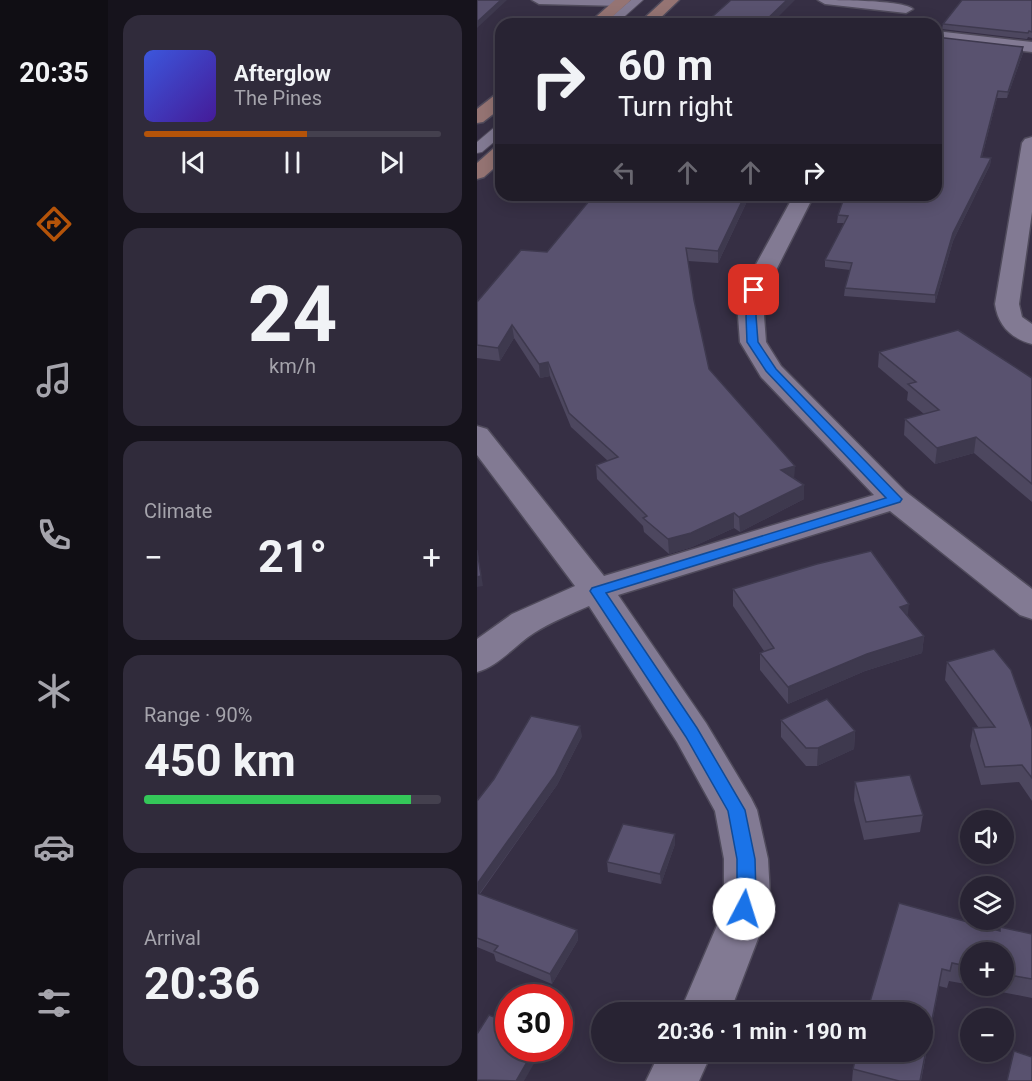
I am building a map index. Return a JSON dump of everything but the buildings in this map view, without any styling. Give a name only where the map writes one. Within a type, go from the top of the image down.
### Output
[{"type":"main road","points":[[652,18],[672,0]]},
{"type":"main road","points":[[602,18],[623,1]]},
{"type":"main road","points":[[477,118],[495,104]]},
{"type":"main road","points":[[477,173],[495,157]]},
{"type":"street","points":[[539,0],[623,1]]},
{"type":"street","points":[[825,0],[906,9],[923,0]]},
{"type":"street","points":[[902,18],[906,9]]},
{"type":"street","points":[[942,37],[1032,47]]},
{"type":"street","points":[[1032,142],[1007,304],[1010,320],[1032,336]]},
{"type":"street","points":[[801,201],[754,290],[751,316],[753,342],[771,371],[895,499],[1032,607]]},
{"type":"street","points":[[477,435],[597,591],[692,733],[736,810],[746,859],[747,896],[741,923],[709,1002]]},
{"type":"street","points":[[477,659],[507,634],[535,617],[597,591],[895,499]]},
{"type":"street","points":[[672,1081],[682,1062]]},
{"type":"lane","points":[[616,18],[638,0]]},
{"type":"lane","points":[[630,18],[651,0]]},
{"type":"lane","points":[[477,134],[495,119]]},
{"type":"lane","points":[[477,149],[495,134]]},
{"type":"route","points":[[744,909],[747,896],[746,859],[736,810],[692,733],[597,591],[895,499],[771,371],[753,342],[751,316],[754,290]]}]
